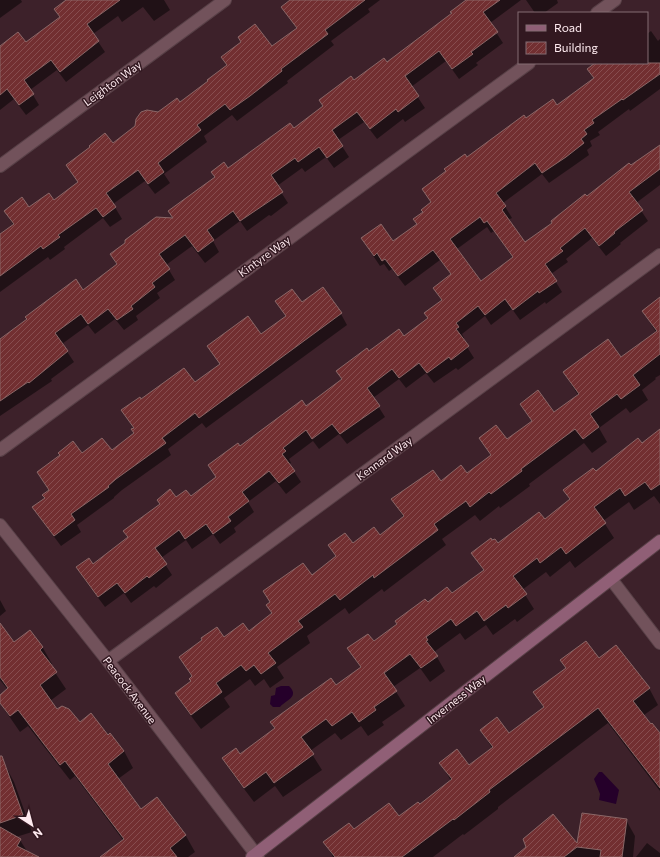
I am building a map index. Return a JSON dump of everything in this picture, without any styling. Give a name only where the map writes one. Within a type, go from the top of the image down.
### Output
[{"type":"street","name":"Leighton Way","points":[[0,166],[225,0]]},
{"type":"street","points":[[598,12],[615,0]]},
{"type":"street","name":"Kintyre Way","points":[[0,450],[528,64]]},
{"type":"street","name":"Kennard Way","points":[[108,660],[660,255]]},
{"type":"street","name":"Peacock Avenue","points":[[0,525],[108,660],[255,856]]},
{"type":"street","name":"Inverness Way","points":[[255,856],[660,541]]},
{"type":"street","points":[[611,579],[660,643]]},
{"type":"shaded area","points":[[281,686],[289,686],[292,690],[293,696],[280,707],[273,707],[270,704],[271,696],[275,695],[276,688]]},
{"type":"shaded area","points":[[599,772],[602,772],[619,790],[616,804],[599,800],[600,794],[594,779]]},
{"type":"building","points":[[66,0],[120,0],[87,24],[99,41],[60,72],[51,60],[24,80],[34,94],[19,105],[7,89],[0,95],[0,46],[18,32],[26,42],[60,17],[54,9]]},
{"type":"building","points":[[290,0],[365,0],[325,30],[328,34],[281,69],[282,71],[250,96],[230,110],[225,104],[197,125],[201,130],[158,163],[164,172],[148,184],[138,170],[106,193],[116,207],[103,217],[96,208],[58,235],[60,237],[43,249],[41,246],[0,276],[0,234],[14,224],[4,211],[22,197],[29,207],[49,193],[54,200],[78,182],[66,165],[90,147],[89,146],[105,133],[113,143],[135,126],[136,119],[141,112],[147,110],[158,112],[177,98],[180,102],[227,65],[221,57],[241,42],[238,37],[255,24],[272,46],[297,28],[281,7]]},
{"type":"building","points":[[466,0],[500,0],[483,12],[498,32],[471,52],[473,54],[452,69],[439,51],[405,76],[419,96],[398,112],[396,109],[370,129],[357,112],[332,130],[343,146],[327,158],[319,147],[298,162],[295,158],[271,175],[283,192],[240,221],[233,211],[207,230],[214,240],[198,252],[185,235],[159,254],[170,269],[152,283],[155,287],[131,306],[133,309],[117,320],[108,309],[88,324],[81,314],[55,333],[68,351],[29,383],[28,382],[0,401],[0,339],[27,319],[25,317],[76,279],[83,290],[117,264],[110,254],[125,243],[125,240],[156,217],[173,218],[168,211],[215,177],[211,172],[224,162],[228,168],[290,123],[294,128],[323,106],[319,100],[351,76],[354,80],[384,58],[387,62],[452,13],[450,12]]},
{"type":"building","points":[[660,63],[660,74],[592,120],[594,123],[584,130],[587,134],[581,139],[584,143],[542,173],[535,163],[496,193],[506,206],[502,210],[525,242],[552,223],[551,221],[585,194],[587,196],[629,163],[631,165],[660,145],[660,169],[629,192],[643,210],[614,232],[615,233],[599,246],[585,228],[560,248],[563,251],[545,264],[557,281],[539,293],[538,291],[513,310],[505,299],[485,315],[478,306],[456,323],[459,327],[456,329],[469,346],[451,360],[449,357],[427,373],[419,363],[399,378],[392,369],[367,388],[380,406],[340,434],[332,424],[312,439],[306,430],[283,448],[286,451],[282,454],[295,471],[279,483],[269,471],[242,492],[249,501],[228,517],[231,521],[213,534],[206,524],[185,539],[179,530],[155,548],[167,564],[149,578],[147,576],[125,593],[117,583],[98,597],[76,567],[89,558],[93,564],[128,537],[123,531],[160,504],[157,500],[170,489],[176,497],[186,490],[191,496],[216,477],[208,465],[238,443],[240,446],[302,400],[306,406],[342,379],[336,371],[367,348],[369,351],[399,329],[404,336],[428,318],[424,313],[442,300],[433,288],[451,274],[433,250],[398,276],[385,259],[382,261],[377,253],[374,256],[361,238],[381,224],[393,241],[417,224],[413,219],[423,212],[421,210],[431,202],[422,189],[446,171],[444,169],[465,154],[467,157],[524,115],[526,118],[553,99],[557,105],[594,78],[587,69],[594,64]],"holes":[[[480,217],[484,223],[487,221],[513,257],[481,281],[450,239]]]},
{"type":"building","points":[[323,287],[342,313],[199,418],[195,413],[162,438],[166,443],[71,514],[75,520],[54,536],[32,507],[45,498],[42,495],[49,490],[37,472],[60,455],[58,453],[73,441],[82,453],[102,438],[112,450],[134,433],[131,429],[134,428],[121,410],[140,397],[141,399],[184,368],[195,382],[220,364],[207,346],[248,316],[261,334],[286,316],[275,301],[292,289],[302,302]]},
{"type":"building","points":[[660,297],[660,354],[633,375],[640,385],[621,399],[617,394],[590,414],[599,427],[583,439],[575,429],[521,469],[522,471],[491,494],[489,492],[470,507],[466,501],[434,524],[438,530],[374,578],[373,575],[340,600],[335,594],[298,621],[303,627],[268,653],[276,663],[261,674],[254,665],[246,671],[241,665],[216,683],[222,692],[191,715],[175,693],[191,681],[189,679],[192,676],[179,657],[202,640],[201,638],[217,627],[224,637],[243,623],[249,631],[272,613],[266,605],[270,602],[263,591],[303,563],[312,575],[336,556],[328,545],[345,533],[353,543],[374,527],[380,535],[404,516],[391,499],[433,470],[441,481],[461,465],[467,473],[491,455],[479,438],[496,425],[507,439],[532,421],[520,404],[538,390],[554,412],[579,394],[563,372],[608,339],[621,357],[657,331],[642,311]]},
{"type":"building","points":[[660,429],[660,484],[651,490],[645,482],[625,496],[620,488],[594,507],[606,523],[566,554],[561,547],[540,563],[537,558],[513,576],[527,594],[508,608],[506,605],[484,621],[477,611],[456,626],[451,619],[426,637],[428,640],[426,641],[438,656],[421,668],[410,654],[384,673],[397,691],[374,707],[376,710],[359,722],[352,712],[332,726],[326,719],[301,737],[314,754],[274,783],[266,772],[244,788],[222,758],[236,748],[240,754],[275,728],[270,722],[331,678],[336,685],[361,667],[347,648],[368,634],[374,641],[397,624],[395,621],[425,599],[428,602],[447,587],[452,593],[484,570],[471,553],[491,538],[492,540],[495,539],[498,543],[539,512],[545,519],[570,499],[563,490],[593,468],[596,471],[638,438],[642,443]]},
{"type":"building","points":[[0,623],[14,642],[30,630],[43,647],[40,650],[57,672],[40,685],[57,709],[62,706],[69,709],[80,722],[91,713],[108,735],[110,733],[124,751],[108,764],[141,809],[157,797],[186,835],[170,848],[177,857],[100,857],[124,839],[65,761],[60,765],[18,710],[10,716],[0,703],[0,695],[8,688],[0,677]]},
{"type":"building","points":[[586,641],[599,658],[616,645],[650,688],[633,701],[660,733],[660,788],[598,708],[489,790],[490,792],[454,820],[453,819],[402,857],[335,857],[323,842],[349,823],[354,829],[389,803],[399,816],[418,802],[420,804],[452,779],[439,763],[457,749],[469,765],[493,747],[480,730],[497,717],[509,733],[544,707],[533,692],[566,668],[560,660]]},
{"type":"building","points":[[0,756],[2,756],[23,815],[0,823]]},
{"type":"building","points":[[582,813],[627,819],[622,857],[600,857],[601,850],[577,847],[564,857],[514,857],[526,847],[523,839],[553,814],[577,843]]},
{"type":"building","points":[[0,827],[21,839],[17,846],[39,857],[0,857]]}]
